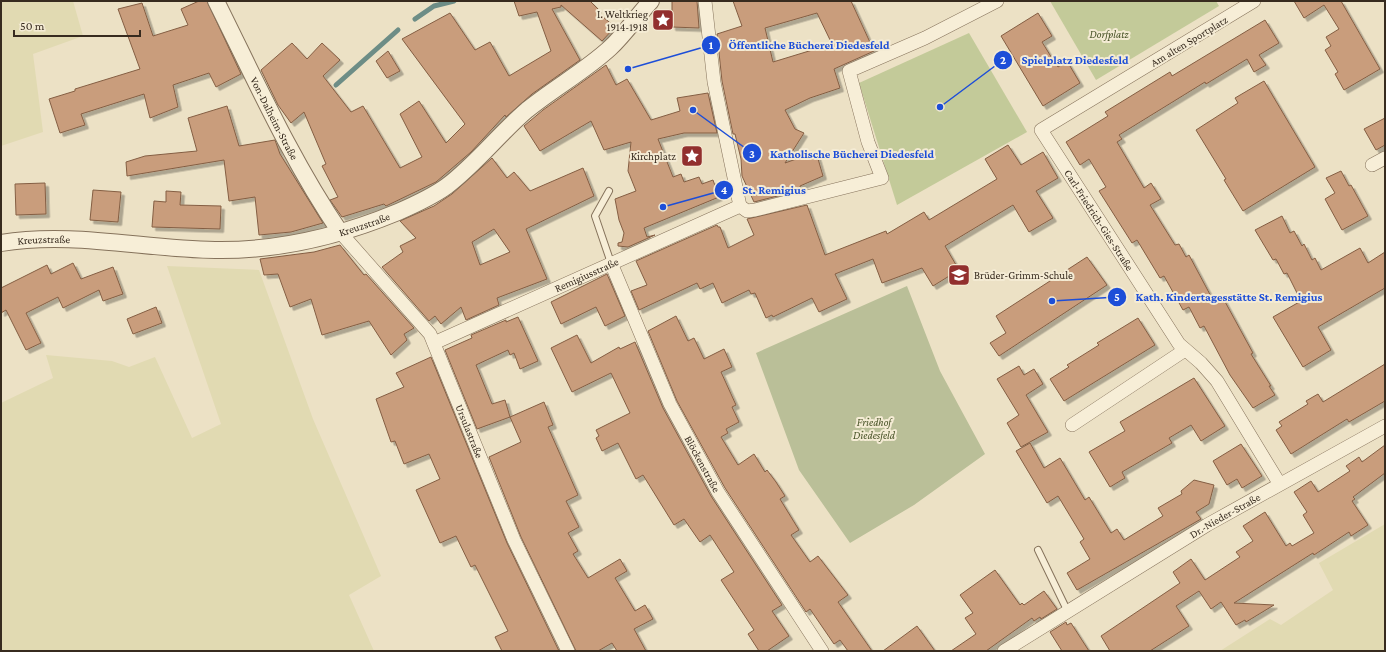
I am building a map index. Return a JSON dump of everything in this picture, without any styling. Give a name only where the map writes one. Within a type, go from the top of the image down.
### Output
[{"type":"street","name":"Von-Dalheim-Straße","points":[[216,1],[284,137],[325,211],[340,232]]},
{"type":"street","name":"Kreuzstraße","points":[[1,243],[22,239],[50,239],[177,248],[239,249],[293,243],[340,232],[411,206],[445,188],[528,110],[610,48],[651,1]]},
{"type":"street","points":[[704,1],[714,82],[740,206],[746,211],[882,178],[868,142],[849,71],[925,38],[997,1]]},
{"type":"street","name":"Am alten Sportplatz","points":[[1041,130],[1254,1]]},
{"type":"street","name":"Carl-Friedrich-Gies-Straße","points":[[1041,130],[1179,344],[1201,363],[1217,381],[1279,483]]},
{"type":"street","points":[[1372,165],[1385,158]]},
{"type":"street","name":"Remigiusstraße","points":[[434,343],[740,206]]},
{"type":"street","name":"Ursulastraße","points":[[340,232],[424,326],[434,343],[514,540],[568,651]]},
{"type":"street","name":"Blöckenstraße","points":[[611,263],[670,404],[718,492],[822,651]]},
{"type":"street","points":[[1072,425],[1185,350]]},
{"type":"street","name":"Dr.-Nieder-Straße","points":[[1004,651],[1067,610],[1279,483],[1385,426]]},
{"type":"lane","points":[[610,191],[595,216],[611,263]]},
{"type":"lane","points":[[1038,550],[1067,610]]},
{"type":"shaded area","points":[[1,1],[73,1],[83,36],[33,54],[43,132],[1,146]]},
{"type":"shaded area","points":[[167,266],[259,270],[313,419],[381,576],[349,595],[374,651],[1,651],[1,403],[53,378],[46,355],[112,361],[129,367],[155,357],[192,438],[221,424]]},
{"type":"shaded area","points":[[1385,524],[1385,651],[1220,651],[1270,619],[1281,625],[1333,590],[1319,563]]},
{"type":"green space","name":"Dorfplatz","points":[[1050,1],[1216,1],[1219,6],[1096,80]]},
{"type":"green space","points":[[969,33],[1027,132],[897,205],[859,83]]},
{"type":"green space","name":"Friedhof Diedesfeld","points":[[907,286],[940,371],[985,454],[914,505],[850,543],[799,470],[756,353]]},
{"type":"building","points":[[199,1],[207,1],[241,74],[216,87],[209,73],[173,85],[178,107],[150,118],[144,94],[81,114],[85,125],[60,133],[49,99],[75,91],[75,89],[140,69],[118,9],[142,3],[153,36],[188,25],[181,9]]},
{"type":"building","points":[[514,1],[590,1],[598,9],[596,11],[615,27],[602,41],[561,5],[561,7],[552,9],[580,60],[532,94],[506,117],[505,115],[471,152],[436,182],[386,206],[384,204],[342,217],[330,200],[338,197],[322,166],[326,164],[304,112],[291,123],[278,105],[261,70],[292,43],[307,59],[322,43],[340,60],[323,76],[351,112],[363,106],[400,168],[422,157],[400,114],[419,101],[446,143],[465,124],[402,39],[450,13],[475,50],[490,42],[509,76],[551,51],[537,12],[519,16]]},
{"type":"building","points":[[672,1],[697,1],[699,28],[672,27]]},
{"type":"building","points":[[733,1],[851,1],[874,51],[834,69],[840,88],[810,98],[785,110],[795,129],[804,133],[785,163],[816,152],[823,176],[800,186],[801,190],[754,202],[742,176],[741,159],[735,134],[733,134],[722,81],[717,34],[742,26]],"holes":[[[817,13],[832,44],[773,62],[765,28]]]},
{"type":"building","points":[[1294,1],[1341,1],[1380,69],[1344,90],[1335,74],[1338,72],[1325,50],[1331,46],[1326,37],[1339,29],[1324,5],[1304,18]]},
{"type":"building","points":[[1038,13],[1052,36],[1042,42],[1058,67],[1067,61],[1080,83],[1043,106],[1001,36]]},
{"type":"building","points":[[1265,20],[1279,43],[1259,55],[1266,65],[1254,72],[1247,59],[1206,84],[1205,82],[1119,135],[1122,139],[1117,142],[1144,188],[1151,183],[1161,199],[1150,205],[1175,245],[1179,244],[1186,257],[1189,255],[1214,302],[1223,298],[1253,353],[1251,354],[1271,386],[1269,386],[1275,395],[1253,408],[1230,375],[1204,326],[1200,328],[1189,307],[1183,310],[1164,276],[1160,278],[1137,240],[1132,243],[1099,191],[1106,187],[1089,159],[1080,165],[1066,142],[1108,116],[1105,112],[1170,72],[1172,76]]},
{"type":"building","points":[[388,51],[400,71],[387,78],[376,61]]},
{"type":"building","points":[[606,65],[616,85],[627,79],[651,120],[680,111],[677,98],[708,93],[717,133],[684,133],[658,139],[673,177],[681,174],[684,182],[699,177],[702,184],[713,180],[719,197],[644,228],[647,237],[655,235],[628,247],[618,246],[618,243],[622,242],[624,233],[619,220],[615,199],[636,191],[628,171],[631,142],[604,150],[591,121],[540,151],[524,126],[543,110]]},
{"type":"building","points":[[1264,81],[1315,167],[1243,211],[1224,180],[1226,179],[1196,130],[1238,103],[1235,98]]},
{"type":"building","points":[[227,106],[239,146],[275,140],[280,154],[323,223],[291,232],[259,235],[255,197],[229,201],[224,160],[127,176],[126,162],[145,156],[197,151],[188,118]]},
{"type":"building","points":[[1385,118],[1385,145],[1376,150],[1364,129]]},
{"type":"building","points":[[1008,145],[1021,165],[1043,152],[1058,178],[1036,191],[1053,218],[1029,232],[1013,205],[945,246],[959,270],[933,286],[922,268],[882,283],[873,259],[835,274],[847,299],[819,312],[812,298],[773,317],[772,315],[766,318],[755,293],[751,294],[749,290],[722,303],[713,283],[700,289],[697,283],[639,310],[631,291],[647,285],[636,261],[717,225],[720,227],[728,248],[754,235],[747,219],[807,205],[825,255],[886,231],[887,234],[924,212],[929,220],[997,179],[985,159]]},
{"type":"building","points":[[492,158],[507,178],[514,172],[530,191],[583,168],[594,196],[526,229],[547,279],[497,298],[499,305],[466,320],[461,307],[441,324],[435,316],[429,321],[382,267],[403,252],[400,246],[416,238],[400,221],[434,206],[452,194]],"holes":[[[494,229],[510,252],[480,265],[472,242]]]},
{"type":"building","points":[[1341,171],[1349,186],[1351,185],[1368,216],[1342,230],[1325,199],[1335,193],[1326,178]]},
{"type":"building","points":[[45,183],[46,214],[16,215],[15,184]]},
{"type":"building","points":[[93,190],[121,192],[118,222],[90,220]]},
{"type":"building","points":[[166,191],[181,192],[180,205],[221,206],[220,229],[152,227],[154,201],[166,202]]},
{"type":"building","points":[[1282,216],[1290,233],[1294,231],[1302,246],[1304,244],[1312,260],[1315,258],[1321,270],[1360,248],[1368,263],[1385,252],[1385,288],[1318,327],[1331,350],[1303,367],[1273,317],[1301,301],[1287,273],[1284,274],[1276,259],[1273,260],[1255,230]]},
{"type":"building","points":[[340,245],[364,275],[366,274],[414,328],[404,334],[407,340],[391,355],[369,321],[322,335],[311,299],[290,307],[278,274],[264,275],[260,259],[314,252]]},
{"type":"building","points":[[1087,257],[1107,285],[999,356],[990,343],[1006,333],[996,316]]},
{"type":"building","points":[[73,263],[81,279],[113,267],[123,294],[103,301],[99,290],[63,308],[58,297],[26,313],[41,343],[26,350],[6,310],[1,313],[1,288],[47,265],[51,274]]},
{"type":"building","points":[[607,274],[625,316],[605,326],[596,307],[561,324],[551,302]]},
{"type":"building","points":[[156,307],[162,323],[133,334],[127,319]]},
{"type":"building","points":[[676,316],[688,341],[694,338],[704,359],[724,349],[732,367],[721,372],[736,405],[732,407],[739,422],[726,429],[728,433],[721,437],[738,465],[754,454],[765,472],[767,470],[776,482],[785,496],[780,499],[799,530],[791,535],[810,562],[818,556],[848,595],[838,602],[872,651],[848,651],[840,640],[834,644],[810,609],[806,612],[725,488],[677,401],[648,331]]},
{"type":"building","points":[[518,317],[538,361],[520,369],[514,353],[510,355],[508,350],[476,365],[492,404],[505,400],[510,417],[477,429],[445,350],[472,338],[471,335],[506,320],[506,322]]},
{"type":"building","points":[[1138,318],[1155,345],[1064,401],[1050,379],[1069,367],[1067,365],[1099,345],[1097,343]]},
{"type":"building","points":[[577,335],[591,363],[619,347],[620,349],[635,342],[663,408],[711,496],[782,605],[772,611],[789,636],[767,651],[759,651],[748,634],[754,630],[721,580],[734,572],[710,535],[700,542],[684,519],[674,525],[643,475],[636,479],[618,443],[602,451],[596,438],[599,436],[596,430],[630,413],[611,373],[572,392],[551,348]]},
{"type":"building","points":[[431,357],[507,543],[559,651],[502,651],[495,637],[508,631],[475,565],[471,567],[456,536],[440,543],[416,490],[440,479],[429,454],[404,464],[395,441],[391,442],[376,399],[404,387],[396,373]]},
{"type":"building","points":[[1385,364],[1385,401],[1349,422],[1347,419],[1291,454],[1276,430],[1282,426],[1279,422],[1308,404],[1306,401],[1318,394],[1323,402]]},
{"type":"building","points":[[1019,366],[1024,375],[1034,369],[1043,384],[1026,395],[1048,432],[1021,447],[1007,423],[1019,415],[997,379]]},
{"type":"building","points":[[1194,378],[1225,426],[1201,441],[1191,425],[1169,438],[1172,443],[1122,472],[1125,478],[1110,487],[1089,452],[1125,431],[1120,422]]},
{"type":"building","points":[[544,402],[553,425],[548,427],[578,495],[566,501],[579,527],[568,533],[578,551],[573,554],[588,578],[620,559],[627,571],[615,578],[635,611],[645,605],[653,619],[634,629],[646,651],[617,651],[612,643],[598,651],[576,651],[521,537],[489,457],[521,442],[510,417]]},
{"type":"building","points":[[1030,443],[1044,468],[1060,458],[1085,500],[1089,497],[1111,533],[1117,529],[1124,540],[1163,516],[1158,508],[1182,494],[1181,491],[1194,480],[1214,485],[1209,504],[1196,512],[1201,519],[1077,590],[1067,573],[1090,559],[1080,542],[1084,539],[1058,496],[1047,503],[1016,451]]},
{"type":"building","points":[[1241,444],[1262,476],[1242,488],[1237,479],[1227,485],[1213,461]]},
{"type":"building","points":[[1385,445],[1385,473],[1353,497],[1355,499],[1352,501],[1368,525],[1351,536],[1349,532],[1234,603],[1274,605],[1246,622],[1245,620],[1236,625],[1221,602],[1211,609],[1199,591],[1176,606],[1189,626],[1150,651],[1110,651],[1101,636],[1180,583],[1173,572],[1191,559],[1205,580],[1240,557],[1236,552],[1253,541],[1243,526],[1265,512],[1286,546],[1290,543],[1292,546],[1314,533],[1303,515],[1307,512],[1294,492],[1311,481],[1318,492],[1350,471],[1346,466],[1359,457],[1362,462]]},
{"type":"building","points":[[995,570],[1020,605],[1022,603],[1024,605],[1044,591],[1057,609],[1041,619],[1040,617],[1034,621],[1032,618],[986,651],[951,651],[976,634],[965,618],[973,613],[960,595]]},
{"type":"building","points":[[1066,622],[1067,625],[1071,623],[1089,651],[1062,651],[1050,632]]},
{"type":"building","points":[[917,626],[935,651],[883,651]]},
{"type":"waterway","points":[[415,19],[434,6],[454,1]]},
{"type":"waterway","points":[[336,85],[398,30]]},
{"type":"place","name":"I. Weltkrieg 1914-1918","points":[[663,20]]},
{"type":"place","name":"Öffentliche Bücherei Diedesfeld","points":[[628,69]]},
{"type":"place","name":"Spielplatz Diedesfeld","points":[[940,107]]},
{"type":"place","name":"Katholische Bücherei Diedesfeld","points":[[693,110]]},
{"type":"place","name":"Kirchplatz","points":[[692,156]]},
{"type":"place","name":"St. Remigius","points":[[663,207]]},
{"type":"place","name":"Brüder-Grimm-Schule","points":[[959,275]]},
{"type":"place","name":"Kath. Kindertagesstätte St. Remigius","points":[[1052,301]]}]
